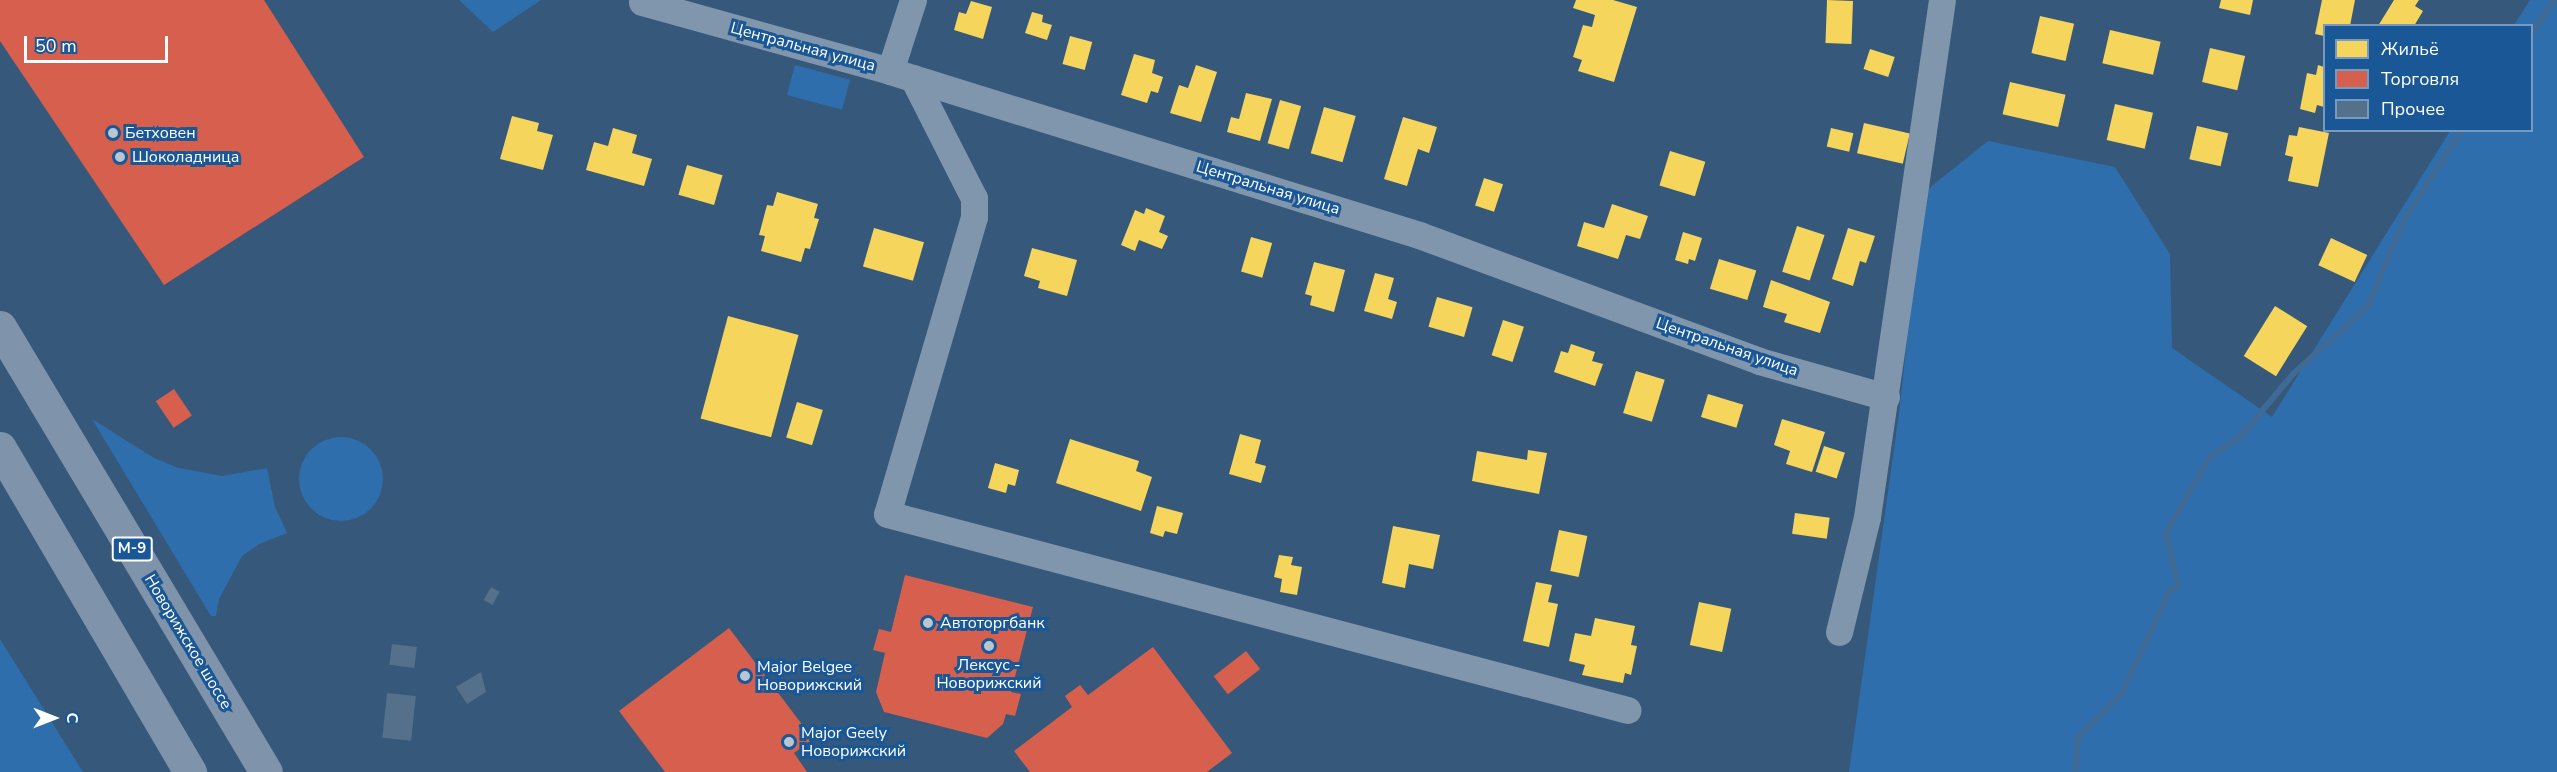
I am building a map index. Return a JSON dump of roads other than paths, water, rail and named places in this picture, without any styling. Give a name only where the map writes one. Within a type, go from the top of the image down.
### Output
[{"type":"highway","name":"Новорижское шоссе","points":[[0,327],[266,772]]},
{"type":"highway","points":[[0,448],[190,772]]},
{"type":"street","points":[[913,0],[901,75],[974,198],[974,217],[887,514],[1628,710]]},
{"type":"street","points":[[1839,632],[1868,517],[1942,0]]},
{"type":"street","name":"Центральная улица","points":[[642,2],[901,75],[1419,235],[1759,361],[1886,397]]},
{"type":"waterway","points":[[2533,32],[2554,0]]},
{"type":"waterway","points":[[2076,772],[2078,738],[2122,693],[2170,590],[2178,587],[2166,532],[2210,457],[2240,437],[2293,374],[2368,306],[2404,221],[2461,132]]},
{"type":"place","name":"Бетховен","points":[[113,133]]},
{"type":"place","name":"Шоколадница","points":[[120,157]]},
{"type":"place","name":"Автоторгбанк","points":[[928,623]]},
{"type":"place","name":"Лексус - Новорижский","points":[[989,646]]},
{"type":"place","name":"Major Belgee Новорижский","points":[[745,676]]},
{"type":"place","name":"Major Geely Новорижский","points":[[789,742]]}]
